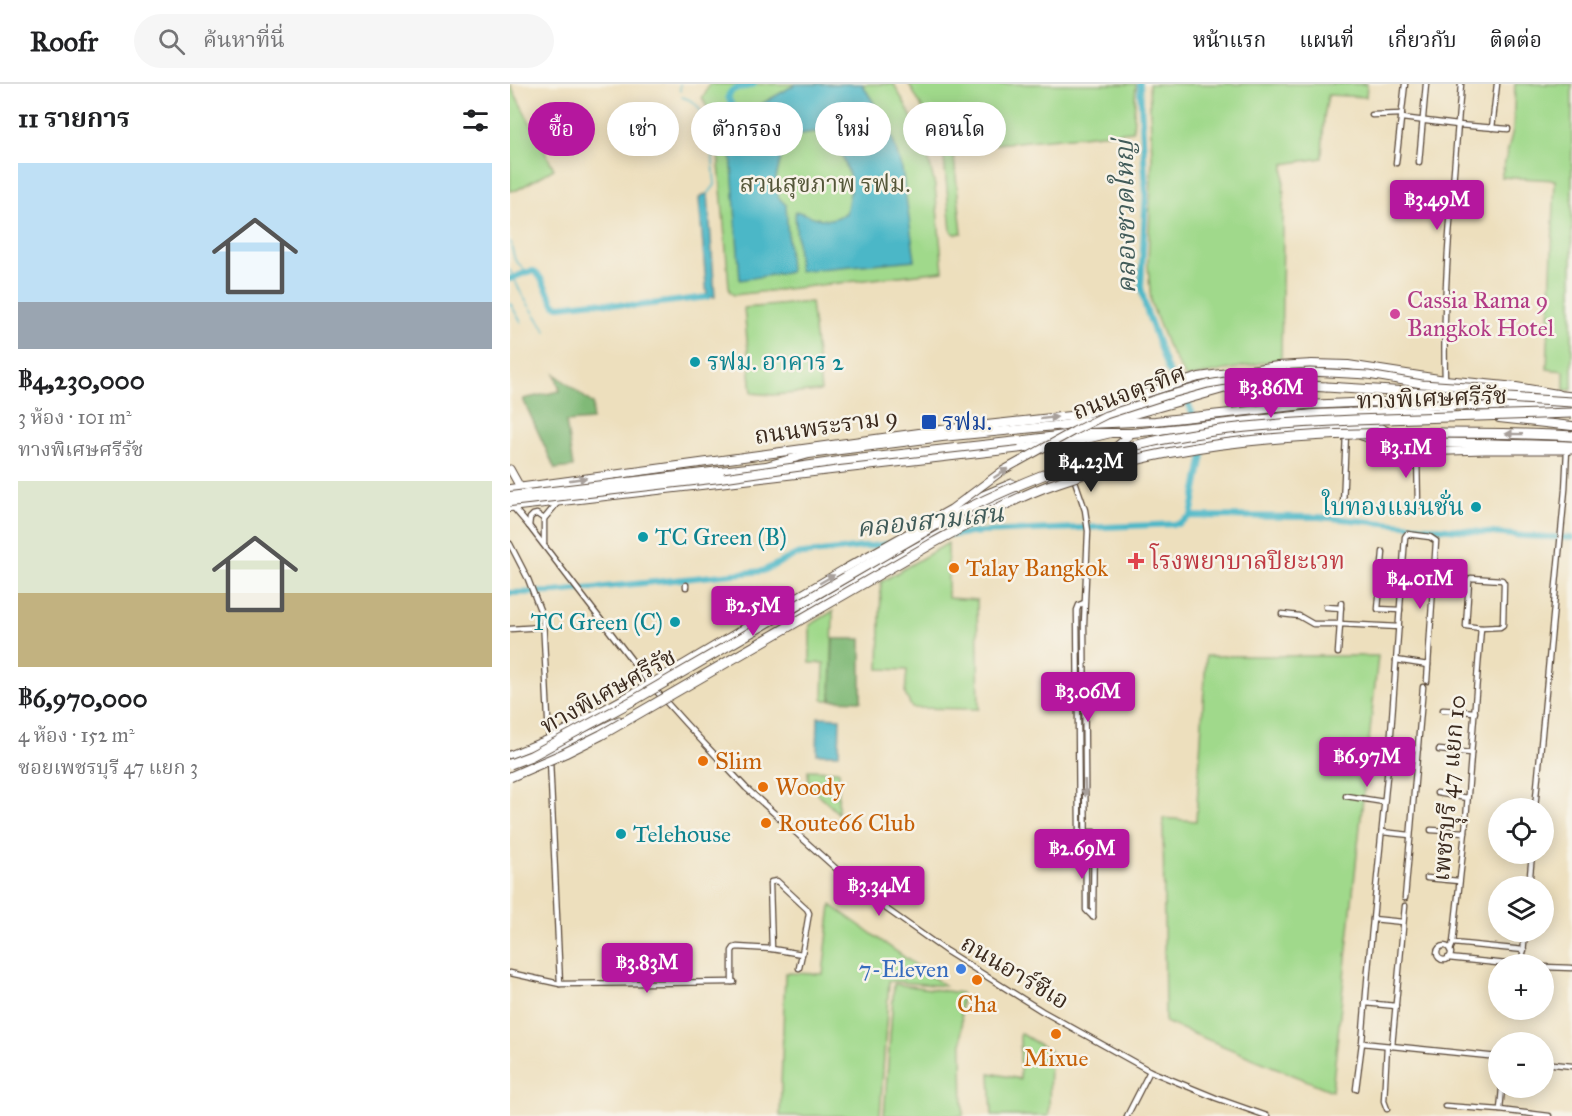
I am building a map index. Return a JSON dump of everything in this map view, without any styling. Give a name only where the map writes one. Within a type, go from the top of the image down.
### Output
[{"type":"highway","points":[[1060,426],[1136,413],[1200,394],[1250,384],[1572,402]]},
{"type":"highway","points":[[1349,412],[1418,447],[1570,449]]},
{"type":"highway","name":"ทางพิเศษศรีรัช","points":[[510,764],[531,756],[636,699],[946,519],[988,497],[1069,465],[1136,445],[1178,436],[1270,424],[1572,412]]},
{"type":"highway","points":[[1335,427],[1376,426]]},
{"type":"highway","name":"ทางพิเศษศรีรัช","points":[[510,775],[565,753],[601,735],[971,522],[1018,498],[1059,482],[1154,455],[1264,439],[1382,432],[1572,436]]},
{"type":"main road","name":"ถนนพระราม 9","points":[[512,489],[978,426],[1078,415],[1199,377],[1268,367],[1312,364],[1366,367],[1445,380],[1572,396]]},
{"type":"main road","name":"ถนนจตุรทิศ","points":[[510,755],[549,738],[650,684],[844,569],[951,509],[1002,471],[1106,415],[1208,384],[1261,375],[1310,372],[1368,375],[1422,384],[1557,394]]},
{"type":"main road","points":[[1436,405],[1445,380]]},
{"type":"main road","name":"ถนนพระราม 9","points":[[512,489],[766,466],[809,454],[942,437],[1060,426],[1155,421],[1305,405],[1374,402],[1572,412]]},
{"type":"main road","points":[[1483,406],[1491,411],[1486,417]]},
{"type":"main road","name":"ถนนพระราม 9","points":[[511,505],[839,461],[1080,433],[1132,433],[1313,414],[1450,412],[1572,426]]},
{"type":"main road","points":[[1078,415],[1136,413]]},
{"type":"main road","points":[[942,437],[978,426]]},
{"type":"main road","points":[[510,775],[619,720],[982,510],[1072,472],[1129,455],[1192,443],[1250,434],[1335,427],[1404,449],[1418,447]]},
{"type":"main road","name":"ถนนพระราม 9","points":[[511,505],[1040,446],[1111,433]]},
{"type":"main road","points":[[1095,465],[1132,433]]},
{"type":"main road","points":[[918,440],[914,451],[919,459]]},
{"type":"main road","points":[[904,442],[911,451],[911,456],[906,460]]},
{"type":"main road","points":[[1040,446],[1054,449],[1058,454],[1059,459],[1056,466]]},
{"type":"main road","points":[[688,465],[809,454]]},
{"type":"main road","points":[[951,509],[1056,466],[1064,465],[1072,472]]},
{"type":"main road","points":[[510,469],[512,489],[526,505]]},
{"type":"street","points":[[1396,163],[1405,84]]},
{"type":"street","points":[[1419,162],[1426,84]]},
{"type":"street","points":[[1445,380],[1444,334],[1449,229],[1461,84]]},
{"type":"street","points":[[1492,128],[1497,84]]},
{"type":"street","points":[[1372,115],[1402,116],[1423,121],[1508,129]]},
{"type":"street","points":[[1343,505],[1346,431]]},
{"type":"street","points":[[1418,447],[1418,506]]},
{"type":"street","points":[[1536,798],[1570,449]]},
{"type":"street","points":[[1072,472],[1083,503],[1088,531],[1084,603],[1084,725],[1086,814],[1086,833],[1086,910],[1093,917],[1094,832],[1086,833],[1079,833],[1077,610],[1079,605],[1084,603]]},
{"type":"street","points":[[544,546],[544,519],[559,501]]},
{"type":"street","name":"ถนนอาร์ซีเอ","points":[[511,505],[650,684],[746,788],[861,891],[946,951],[1032,1005],[1150,1071],[1267,1116]]},
{"type":"street","points":[[529,526],[533,515],[537,514],[544,519]]},
{"type":"street","points":[[1356,1089],[1390,746],[1407,534],[1430,537],[1436,541],[1427,681]]},
{"type":"street","points":[[510,544],[528,579],[543,618],[549,738]]},
{"type":"street","points":[[1383,552],[1378,609],[1400,610]]},
{"type":"street","points":[[1469,579],[1502,580],[1504,583],[1503,625],[1497,628],[1482,628],[1466,625],[1469,579]]},
{"type":"street","points":[[1326,607],[1341,605],[1338,653]]},
{"type":"street","points":[[1282,614],[1299,616],[1313,624],[1399,627]]},
{"type":"street","points":[[510,629],[543,627]]},
{"type":"street","name":"เพชรบุุรี 47 แยก 10","points":[[1450,950],[1453,943],[1482,628]]},
{"type":"street","points":[[1077,646],[1084,646]]},
{"type":"street","points":[[1396,660],[1428,665]]},
{"type":"street","points":[[1405,898],[1424,687]]},
{"type":"street","points":[[1443,710],[1474,712]]},
{"type":"street","points":[[1077,725],[1084,725]]},
{"type":"street","points":[[1390,746],[1418,748]]},
{"type":"street","points":[[1439,750],[1471,753]]},
{"type":"street","points":[[550,754],[560,984]]},
{"type":"street","points":[[1078,769],[1085,769]]},
{"type":"street","points":[[1437,793],[1467,798]]},
{"type":"street","points":[[1346,796],[1384,802]]},
{"type":"street","points":[[1079,814],[1086,814]]},
{"type":"street","points":[[1431,830],[1464,832]]},
{"type":"street","points":[[1382,832],[1410,835]]},
{"type":"street","points":[[1427,878],[1459,881]]},
{"type":"street","points":[[772,949],[770,884],[777,880],[809,913],[799,968]]},
{"type":"street","points":[[1387,1109],[1384,1101],[1405,906]]},
{"type":"street","points":[[1373,919],[1403,922]]},
{"type":"street","points":[[1523,954],[1525,942]]},
{"type":"street","points":[[1453,943],[1524,950]]},
{"type":"street","points":[[510,973],[560,984],[733,982],[732,951],[734,948],[744,946],[802,954]]},
{"type":"street","points":[[1448,958],[1450,950],[1445,946],[1441,947],[1437,955],[1444,960],[1448,958],[1488,962]]},
{"type":"street","points":[[1554,967],[1572,968]]},
{"type":"street","points":[[1365,1003],[1396,1006]]},
{"type":"street","points":[[1362,1043],[1488,1057]]},
{"type":"street","points":[[1554,1064],[1572,1066]]},
{"type":"street","points":[[1127,1116],[1150,1071]]},
{"type":"street","points":[[1500,1110],[1501,1098]]},
{"type":"street","points":[[1445,1106],[1549,1116]]},
{"type":"green space","points":[[510,84],[528,119],[528,156],[547,156],[554,169],[517,190],[510,191]]},
{"type":"green space","name":"สวนสุขภาพ รฟม.","points":[[709,84],[894,84],[904,102],[903,156],[928,156],[935,186],[943,271],[734,295],[730,292],[729,287],[718,156],[803,156],[803,102],[704,102],[702,97]]},
{"type":"green space","points":[[909,84],[1136,84],[1133,131],[1006,143],[1006,102],[919,102]]},
{"type":"green space","points":[[1149,84],[1367,84],[1366,97],[1328,95],[1324,117],[1322,158],[1284,164],[1281,359],[1186,378],[1168,347],[1151,303],[1148,264],[1152,156]]},
{"type":"green space","points":[[1515,84],[1572,84],[1572,390],[1564,390],[1564,371],[1547,369],[1555,180],[1501,177],[1513,130]]},
{"type":"green space","points":[[943,156],[954,156],[962,233],[955,234],[951,231]]},
{"type":"green space","points":[[811,302],[821,391],[772,395],[752,393],[744,308]]},
{"type":"green space","points":[[555,374],[593,404],[592,420],[566,422],[573,467],[555,469],[523,399],[560,391]]},
{"type":"green space","points":[[948,543],[948,598],[977,600],[979,709],[912,708],[905,694],[907,670],[879,669],[881,582]]},
{"type":"green space","points":[[833,611],[831,700],[823,700],[824,663],[810,663],[810,625]]},
{"type":"green space","points":[[833,639],[861,639],[861,701],[831,700]]},
{"type":"green space","points":[[1206,656],[1378,656],[1332,1091],[1165,1022],[1163,818],[1196,821]]},
{"type":"green space","points":[[808,770],[839,771],[838,813],[808,785]]},
{"type":"green space","points":[[831,905],[945,986],[889,981],[880,1116],[780,1116],[785,973],[823,974]]},
{"type":"green space","points":[[894,984],[961,993],[963,1116],[884,1116]]},
{"type":"green space","points":[[1020,1033],[1050,1051],[1049,1116],[992,1116],[990,1073],[1020,1079]]},
{"type":"water","points":[[796,84],[862,84],[873,102],[815,102],[815,132],[803,134],[803,102],[765,102]]},
{"type":"water","points":[[891,133],[902,169],[915,260],[799,271],[795,212],[823,219],[846,213],[850,178],[842,156],[891,156]]},
{"type":"water","points":[[731,156],[781,156],[776,178],[778,197],[786,205],[790,272],[740,280]]},
{"type":"water","points":[[708,194],[715,297],[707,297],[699,198]]},
{"type":"water","points":[[818,717],[840,718],[839,754],[817,754]]},
{"type":"waterway","points":[[680,84],[680,91]]},
{"type":"waterway","points":[[730,102],[728,97],[732,90],[754,84]]},
{"type":"waterway","name":"คลองชวดใหญ่","points":[[1140,84],[1146,193],[1141,287],[1146,309],[1167,368],[1189,405],[1195,420]]},
{"type":"waterway","points":[[682,97],[693,102]]},
{"type":"waterway","points":[[708,194],[715,185],[713,156]]},
{"type":"waterway","points":[[510,241],[515,260],[527,272]]},
{"type":"waterway","points":[[510,270],[522,295],[546,331]]},
{"type":"waterway","points":[[510,279],[534,271],[540,277],[555,305],[560,306],[594,302],[635,306],[707,297]]},
{"type":"waterway","points":[[510,303],[521,322]]},
{"type":"waterway","name":"คลองชวดใหญ่","points":[[1191,516],[1203,455],[1202,443]]},
{"type":"waterway","name":"คลองสามเสน","points":[[952,535],[1178,524],[1191,516],[1319,517],[1524,536],[1572,538]]},
{"type":"waterway","name":"คลองสามเสน","points":[[510,593],[555,592],[763,571],[795,555],[888,544]]},
{"type":"place","name":"Cassia Rama 9 Bangkok Hotel","points":[[1395,314]]},
{"type":"place","name":"รฟม. อาคาร 2","points":[[695,362]]},
{"type":"place","name":"รฟม.","points":[[929,422]]},
{"type":"place","name":"ใบทองแมนชั่น","points":[[1476,507]]},
{"type":"place","name":"TC Green (B)","points":[[643,537]]},
{"type":"place","name":"โรงพยาบาลปิยะเวท","points":[[1136,561]]},
{"type":"place","name":"Talay Bangkok","points":[[954,568]]},
{"type":"place","name":"TC Green (C)","points":[[675,622]]},
{"type":"place","name":"Slim","points":[[703,761]]},
{"type":"place","name":"Woody","points":[[763,787]]},
{"type":"place","name":"Route66 Club","points":[[766,823]]},
{"type":"place","name":"Telehouse","points":[[621,834]]},
{"type":"place","name":"7-Eleven","points":[[961,969]]},
{"type":"place","name":"Cha","points":[[977,980]]},
{"type":"place","name":"Mixue","points":[[1056,1034]]}]
